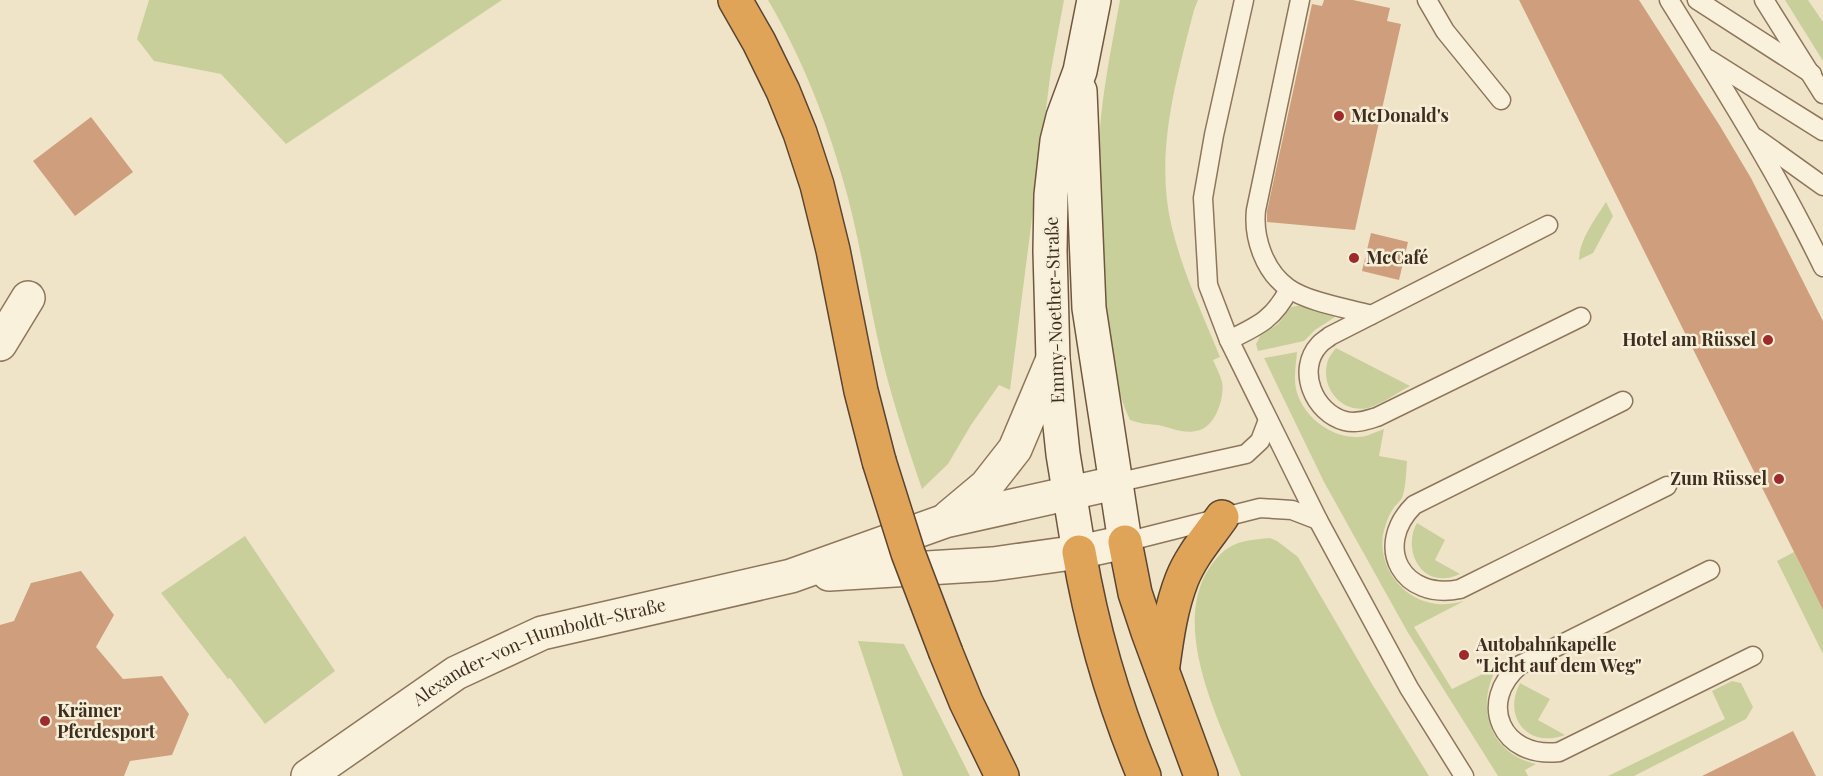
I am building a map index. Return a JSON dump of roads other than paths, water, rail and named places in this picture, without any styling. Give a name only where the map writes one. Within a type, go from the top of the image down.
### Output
[{"type":"highway","points":[[735,0],[783,91],[800,133],[817,185],[861,391],[879,461],[908,554],[966,702],[1002,776]]},
{"type":"highway","points":[[1162,673],[1168,626],[1182,579],[1194,556],[1222,517]]},
{"type":"highway","points":[[1125,542],[1135,593],[1201,776]]},
{"type":"highway","points":[[1079,552],[1085,591],[1103,664],[1144,776]]},
{"type":"street","name":"Emmy-Noether-Straße","points":[[1079,552],[1063,454],[1053,359],[1050,251],[1054,160],[1063,117],[1080,71],[1094,0]]},
{"type":"street","name":"Emmy-Noether-Straße","points":[[1080,71],[1089,308],[1125,542]]},
{"type":"street","points":[[0,344],[27,298]]},
{"type":"street","points":[[945,521],[986,486],[1015,449],[1053,359]]},
{"type":"street","name":"Alexander-von-Humboldt-Straße","points":[[308,776],[456,673],[542,633],[791,576],[945,521],[1115,483]]},
{"type":"street","name":"Alexander-von-Humboldt-Straße","points":[[791,576],[993,564],[1079,552],[1125,542]]},
{"type":"lane","points":[[1300,0],[1255,222],[1256,233],[1263,256],[1276,277],[1290,289],[1323,302],[1371,315]]},
{"type":"lane","points":[[1427,0],[1445,31],[1502,100]]},
{"type":"lane","points":[[1669,0],[1752,135],[1802,224],[1823,267]]},
{"type":"lane","points":[[1697,0],[1812,74]]},
{"type":"lane","points":[[1764,0],[1823,94]]},
{"type":"lane","points":[[1248,3],[1214,135],[1203,198],[1208,285],[1229,339],[1317,520],[1403,678],[1464,776]]},
{"type":"lane","points":[[1704,57],[1823,131]]},
{"type":"lane","points":[[1752,135],[1823,186]]},
{"type":"lane","points":[[1802,224],[1823,240]]},
{"type":"lane","points":[[1548,225],[1330,336],[1318,345],[1311,360],[1308,376],[1311,392],[1332,416],[1346,422],[1362,422],[1377,417],[1581,317]]},
{"type":"lane","points":[[1229,339],[1264,322],[1282,303],[1290,289]]},
{"type":"lane","points":[[1623,401],[1414,505],[1403,516],[1396,530],[1394,545],[1397,560],[1404,574],[1416,584],[1430,591],[1446,592],[1460,589],[1666,486]]},
{"type":"lane","points":[[1115,483],[1246,454],[1260,441],[1268,420]]},
{"type":"lane","points":[[1125,542],[1260,508],[1298,512],[1317,520]]},
{"type":"lane","points":[[1710,570],[1520,664],[1509,674],[1501,688],[1498,703],[1499,718],[1505,732],[1529,751],[1544,754],[1559,752],[1754,656]]},
{"type":"place","name":"McDonald's","points":[[1339,116]]},
{"type":"place","name":"McCafé","points":[[1354,258]]},
{"type":"place","name":"Hotel am Rüssel","points":[[1768,340]]},
{"type":"place","name":"Zum Rüssel","points":[[1779,479]]},
{"type":"place","name":"Autobahnkapelle \"Licht auf dem Weg\"","points":[[1464,655]]},
{"type":"place","name":"Krämer Pferdesport","points":[[45,721]]}]
